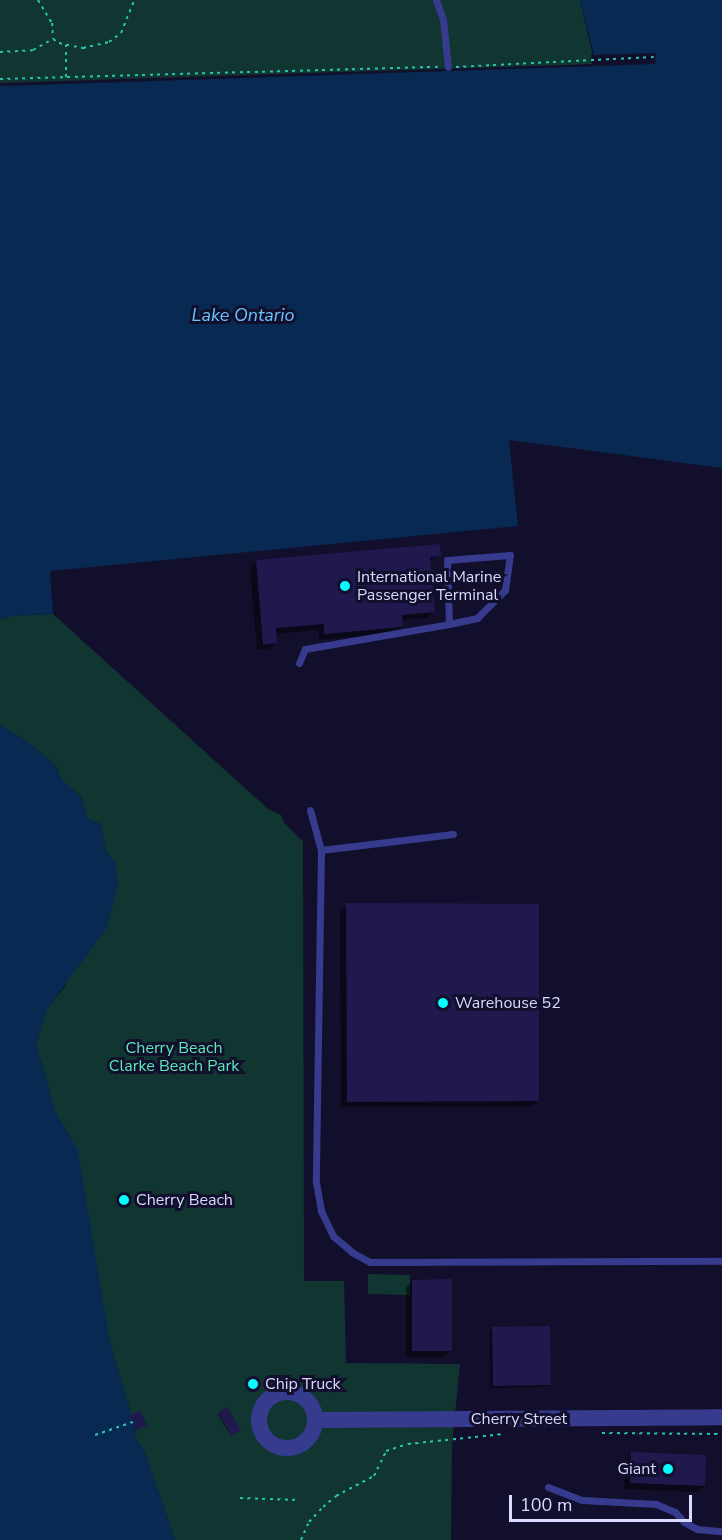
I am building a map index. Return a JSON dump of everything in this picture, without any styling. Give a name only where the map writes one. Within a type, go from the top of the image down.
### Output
[{"type":"street","name":"Cherry Street","points":[[315,1420],[722,1417]]},
{"type":"lane","points":[[436,0],[443,19],[448,67]]},
{"type":"lane","points":[[299,663],[305,649],[449,624],[477,618],[505,590],[510,555],[447,560],[449,624]]},
{"type":"lane","points":[[310,810],[321,850],[316,1182],[321,1211],[333,1236],[353,1253],[370,1262],[722,1261]]},
{"type":"lane","points":[[321,850],[453,834]]},
{"type":"lane","points":[[548,1487],[582,1500],[656,1504],[675,1512],[684,1522],[697,1529],[722,1532]]},
{"type":"path","points":[[38,0],[52,24],[53,39]]},
{"type":"path","points":[[53,39],[66,45],[83,48],[109,42],[121,33],[134,0]]},
{"type":"path","points":[[0,52],[33,50],[53,39]]},
{"type":"path","points":[[66,45],[66,77]]},
{"type":"path","points":[[0,79],[448,67],[654,57]]},
{"type":"path","points":[[95,1435],[133,1422]]},
{"type":"path","points":[[602,1433],[722,1434]]},
{"type":"path","points":[[301,1540],[309,1522],[323,1507],[336,1496],[374,1476],[386,1451],[408,1444],[513,1434]]},
{"type":"path","points":[[240,1498],[300,1500]]},
{"type":"green space","points":[[0,0],[580,0],[595,66],[0,86]]},
{"type":"green space","name":"Cherry Beach Clarke Beach Park","points":[[53,614],[268,809],[281,815],[284,823],[303,841],[304,1281],[344,1281],[346,1363],[460,1364],[452,1444],[451,1540],[175,1540],[145,1453],[135,1438],[136,1430],[111,1347],[67,1132],[55,1111],[36,1044],[47,1009],[65,986],[116,864],[106,852],[101,824],[88,819],[81,797],[62,780],[55,765],[29,743],[0,725],[0,620],[10,616]]},
{"type":"green space","points":[[368,1274],[410,1275],[410,1295],[368,1294]]},
{"type":"water","name":"Lake Ontario","points":[[580,0],[722,0],[722,468],[509,440],[518,526],[50,571],[53,614],[10,616],[0,620],[0,86],[595,66]]},
{"type":"water","points":[[0,725],[29,743],[55,765],[62,780],[81,797],[88,819],[101,824],[106,852],[116,864],[118,886],[106,929],[47,1009],[36,1044],[55,1111],[78,1150],[111,1347],[136,1430],[135,1438],[145,1453],[175,1540],[0,1540]]},
{"type":"pier","points":[[656,53],[655,64],[0,86],[0,83],[592,64],[591,55]]},
{"type":"building","name":"International Marine Passenger Terminal","points":[[440,544],[441,556],[430,557],[435,612],[402,615],[403,626],[392,628],[324,634],[324,624],[276,628],[277,643],[263,645],[256,560]]},
{"type":"building","name":"Warehouse 52","points":[[346,903],[539,904],[539,1101],[347,1102]]},
{"type":"building","points":[[452,1279],[452,1351],[412,1351],[412,1280]]},
{"type":"building","points":[[550,1326],[551,1385],[493,1386],[492,1327]]},
{"type":"building","points":[[227,1407],[241,1430],[232,1436],[218,1413]]},
{"type":"building","points":[[141,1411],[147,1426],[136,1430],[130,1415]]},
{"type":"building","name":"Giant","points":[[631,1452],[706,1455],[705,1486],[630,1483]]},
{"type":"place","name":"International Marine Passenger Terminal","points":[[345,586]]},
{"type":"place","name":"Warehouse 52","points":[[443,1003]]},
{"type":"place","name":"Cherry Beach","points":[[124,1200]]},
{"type":"place","name":"Chip Truck","points":[[253,1384]]},
{"type":"place","name":"Giant","points":[[668,1469]]}]
